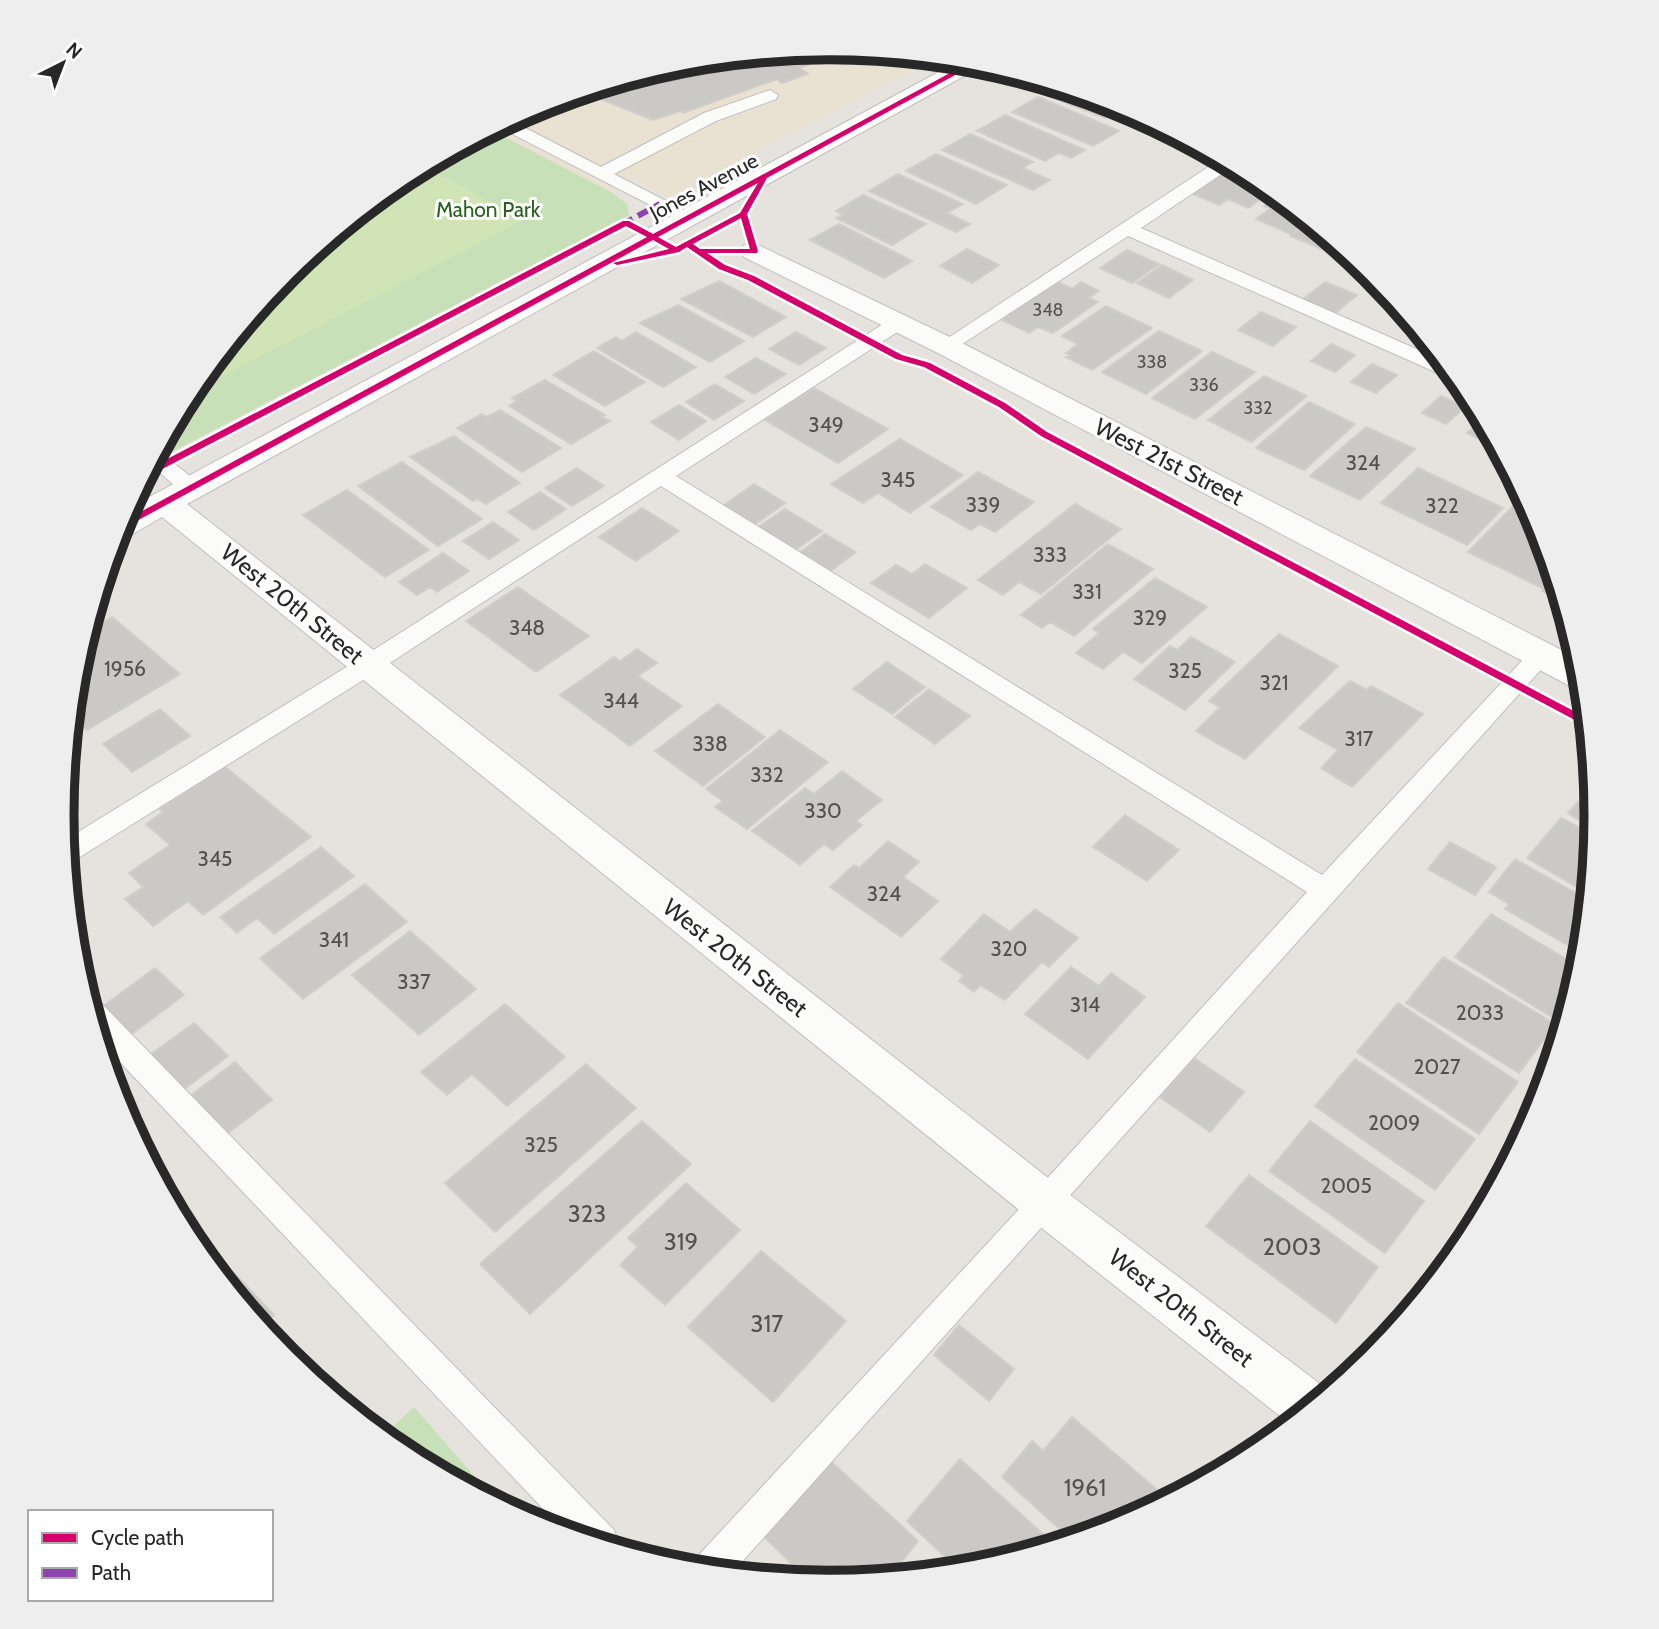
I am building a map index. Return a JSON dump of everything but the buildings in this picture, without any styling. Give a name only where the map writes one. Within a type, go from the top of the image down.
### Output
[{"type":"street","name":"Jones Avenue","points":[[136,518],[959,71]]},
{"type":"street","name":"West 21st Street","points":[[754,251],[946,346],[1571,671]]},
{"type":"street","name":"West 20th Street","points":[[178,495],[367,666],[1045,1203],[1302,1402]]},
{"type":"lane","points":[[601,174],[710,117],[770,95]]},
{"type":"lane","points":[[514,129],[687,219]]},
{"type":"lane","points":[[946,346],[1219,168]]},
{"type":"lane","points":[[1127,229],[1435,365]]},
{"type":"lane","points":[[75,847],[367,666],[898,323]]},
{"type":"lane","points":[[160,466],[178,495]]},
{"type":"lane","points":[[660,476],[1325,890]]},
{"type":"lane","points":[[718,1561],[1045,1203],[1325,890],[1541,656]]},
{"type":"lane","points":[[105,1027],[588,1529]]},
{"type":"shaded area","points":[[780,61],[879,61],[923,65],[670,197],[634,179],[611,192],[501,135],[587,100],[682,74]]},
{"type":"green space","name":"Mahon Park","points":[[501,135],[611,192],[627,204],[629,215],[166,455],[202,395],[231,355],[296,281],[332,247],[410,187],[496,137]]},
{"type":"green space","points":[[435,172],[524,220],[212,381],[262,317],[332,247],[370,216]]},
{"type":"green space","points":[[414,1407],[482,1484],[452,1468],[391,1428]]},
{"type":"marked path","points":[[623,224],[660,204]]},
{"type":"cycle path","points":[[136,518],[959,71]]},
{"type":"cycle path","points":[[701,251],[754,251],[743,214],[764,179]]},
{"type":"cycle path","points":[[617,263],[676,250],[743,214]]},
{"type":"cycle path","points":[[160,467],[626,223],[676,250]]},
{"type":"cycle path","points":[[688,244],[722,267],[751,278],[899,357],[927,365],[1002,405],[1044,434],[1578,718]]}]
